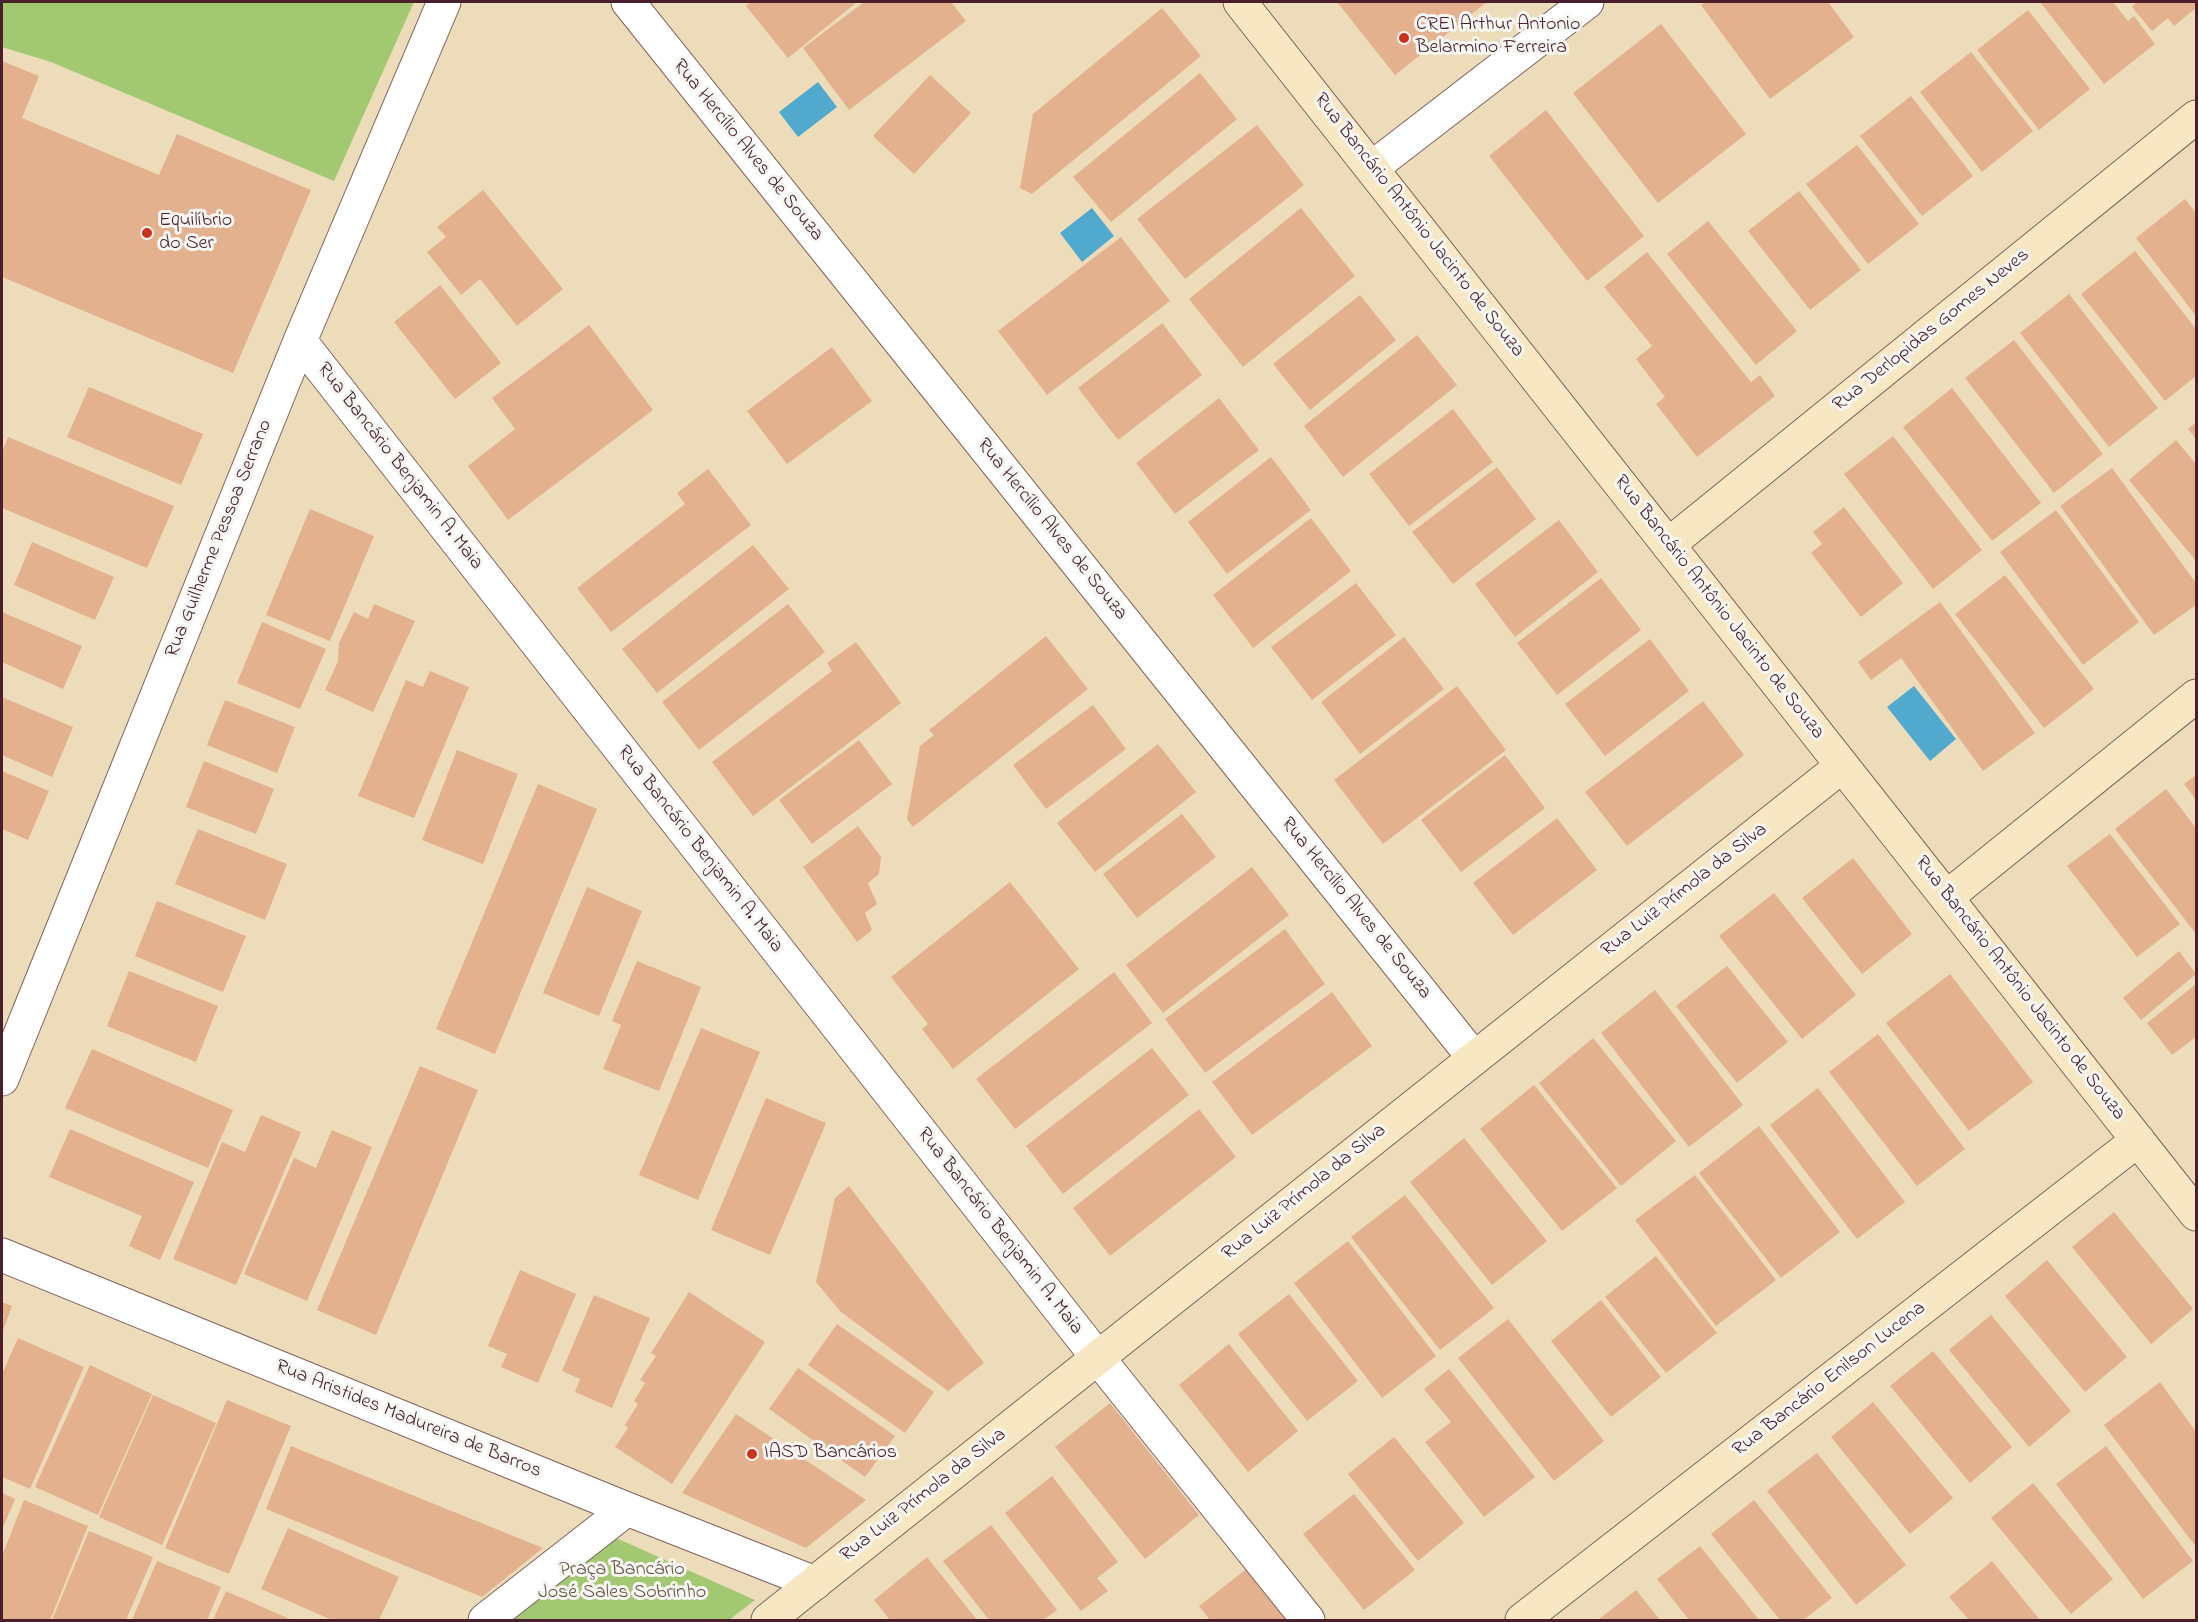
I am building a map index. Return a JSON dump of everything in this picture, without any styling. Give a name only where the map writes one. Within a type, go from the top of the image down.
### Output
[{"type":"street","name":"Rua Guilherme Pessoa Serrano","points":[[2,1079],[300,341],[444,2]]},
{"type":"street","name":"Rua Hercílio Alves de Souza","points":[[628,2],[1474,1058]]},
{"type":"street","name":"Rua Bancário Antônio Jacinto de Souza","points":[[1240,2],[1373,167],[2196,1214]]},
{"type":"street","points":[[1373,167],[1587,2]]},
{"type":"street","name":"Rua Derlopidas Gomes Neves","points":[[1668,545],[2196,117]]},
{"type":"street","name":"Rua Bancário Benjamin A. Maia","points":[[300,341],[1098,1358],[1308,1620]]},
{"type":"street","points":[[1947,897],[2196,696]]},
{"type":"street","name":"Rua Luiz Prímola da Silva","points":[[768,1620],[1842,766]]},
{"type":"street","name":"Rua Bancário Enilson Lucena","points":[[1522,1620],[2138,1140]]},
{"type":"street","name":"Rua Aristides Madureira de Barros","points":[[2,1255],[815,1583]]},
{"type":"street","points":[[485,1620],[627,1509]]},
{"type":"green space","points":[[2,2],[414,2],[334,181],[51,62],[2,47]]},
{"type":"green space","name":"Praça Bancário José Sales Sobrinho","points":[[616,1538],[755,1600],[729,1620],[513,1620]]},
{"type":"water","points":[[818,82],[837,107],[798,137],[779,112]]},
{"type":"water","points":[[1092,208],[1114,236],[1082,262],[1060,233]]},
{"type":"water","points":[[1914,686],[1956,739],[1930,761],[1887,707]]},
{"type":"building","points":[[752,2],[857,2],[788,58],[746,6]]},
{"type":"building","points":[[864,2],[951,2],[966,21],[849,110],[803,48]]},
{"type":"building","name":"CREI Arthur Antonio Belarmino Ferreira","points":[[1337,2],[1487,2],[1395,75]]},
{"type":"building","points":[[1706,2],[1828,2],[1854,37],[1770,99],[1701,5]]},
{"type":"building","points":[[2040,2],[2113,2],[2128,21],[2134,16],[2155,44],[2104,84]]},
{"type":"building","points":[[2136,2],[2196,2],[2196,8],[2174,26],[2168,18],[2152,31],[2132,7]]},
{"type":"building","points":[[1162,8],[1201,56],[1032,194],[1020,188],[1033,114]]},
{"type":"building","points":[[2028,10],[2090,89],[2039,130],[1977,50]]},
{"type":"building","points":[[1661,24],[1746,134],[1658,203],[1573,93]]},
{"type":"building","points":[[1971,52],[2033,131],[1982,172],[1920,92]]},
{"type":"building","name":"Equilíbrio do Ser","points":[[2,61],[39,76],[22,118],[159,175],[177,134],[311,190],[233,373],[2,277]]},
{"type":"building","points":[[1200,73],[1237,119],[1111,222],[1073,177]]},
{"type":"building","points":[[930,75],[971,113],[914,174],[873,136]]},
{"type":"building","points":[[1911,96],[1973,176],[1922,216],[1860,136]]},
{"type":"building","points":[[1546,110],[1644,236],[1587,281],[1489,156]]},
{"type":"building","points":[[1257,125],[1304,185],[1185,279],[1137,219]]},
{"type":"building","points":[[1857,145],[1919,224],[1868,264],[1806,184]]},
{"type":"building","points":[[483,190],[563,289],[517,326],[480,279],[461,295],[427,252],[446,237],[437,227]]},
{"type":"building","points":[[1799,191],[1861,270],[1810,310],[1748,231]]},
{"type":"building","points":[[2185,199],[2196,213],[2196,316],[2136,238]]},
{"type":"building","points":[[1301,208],[1355,276],[1243,367],[1189,299]]},
{"type":"building","points":[[1708,221],[1797,331],[1756,365],[1667,254]]},
{"type":"building","points":[[1121,237],[1170,301],[1047,395],[998,331]]},
{"type":"building","points":[[2135,251],[2196,329],[2196,376],[2165,401],[2081,294]]},
{"type":"building","points":[[1647,252],[1751,382],[1760,375],[1775,396],[1697,457],[1656,404],[1665,397],[1636,359],[1652,346],[1604,287]]},
{"type":"building","points":[[440,285],[501,363],[455,399],[394,322]]},
{"type":"building","points":[[2069,294],[2158,408],[2109,447],[2020,333]]},
{"type":"building","points":[[1360,295],[1396,340],[1310,410],[1273,364]]},
{"type":"building","points":[[1162,323],[1202,375],[1118,440],[1078,388]]},
{"type":"building","points":[[589,325],[653,410],[508,520],[468,466],[515,429],[492,398]]},
{"type":"building","points":[[1417,335],[1457,385],[1343,477],[1304,426]]},
{"type":"building","points":[[2014,340],[2103,454],[2054,493],[1965,378]]},
{"type":"building","points":[[832,347],[872,401],[787,464],[747,411]]},
{"type":"building","points":[[89,387],[203,434],[181,485],[67,437]]},
{"type":"building","points":[[1952,388],[2041,503],[1992,541],[1903,427]]},
{"type":"building","points":[[1219,398],[1259,450],[1175,514],[1136,463]]},
{"type":"building","points":[[1453,409],[1493,462],[1409,526],[1369,474]]},
{"type":"building","points":[[2196,422],[2196,439],[2188,429]]},
{"type":"building","points":[[1893,436],[1982,550],[1933,589],[1844,474]]},
{"type":"building","points":[[8,437],[174,506],[147,568],[2,508],[2,452]]},
{"type":"building","points":[[2176,440],[2196,464],[2196,561],[2129,480]]},
{"type":"building","points":[[1271,457],[1311,510],[1227,574],[1188,522]]},
{"type":"building","points":[[1497,467],[1536,519],[1453,584],[1412,532]]},
{"type":"building","points":[[2112,468],[2196,583],[2196,605],[2154,635],[2060,506]]},
{"type":"building","points":[[708,469],[751,525],[611,632],[577,588],[685,504],[677,493]]},
{"type":"building","points":[[1844,507],[1903,583],[1861,617],[1811,553],[1822,544],[1813,532]]},
{"type":"building","points":[[310,509],[374,536],[330,641],[266,615]]},
{"type":"building","points":[[2056,510],[2139,622],[2083,665],[2000,552]]},
{"type":"building","points":[[1311,518],[1351,571],[1253,648],[1213,595]]},
{"type":"building","points":[[1559,520],[1598,572],[1515,637],[1475,584]]},
{"type":"building","points":[[32,542],[114,577],[95,620],[14,585]]},
{"type":"building","points":[[753,545],[789,589],[657,693],[622,649]]},
{"type":"building","points":[[2005,575],[2094,689],[2044,728],[1955,614]]},
{"type":"building","points":[[1601,578],[1641,630],[1557,695],[1517,643]]},
{"type":"building","points":[[1356,583],[1396,635],[1312,700],[1271,647]]},
{"type":"building","points":[[1940,602],[2035,733],[1983,771],[1901,658],[1871,680],[1858,662]]},
{"type":"building","points":[[374,604],[415,621],[373,712],[325,690],[338,661],[339,643],[354,612],[368,619]]},
{"type":"building","points":[[788,604],[825,652],[699,750],[662,702]]},
{"type":"building","points":[[2,612],[82,646],[63,689],[2,662]]},
{"type":"building","points":[[262,622],[326,649],[300,709],[237,683]]},
{"type":"building","points":[[1046,636],[1088,689],[913,827],[907,819],[920,746],[934,735],[929,730]]},
{"type":"building","points":[[1404,637],[1444,689],[1360,754],[1321,702]]},
{"type":"building","points":[[1650,639],[1689,691],[1605,756],[1565,704]]},
{"type":"building","points":[[856,642],[901,703],[753,816],[712,762],[832,671],[827,663]]},
{"type":"building","points":[[430,671],[469,687],[414,818],[358,796],[406,680],[423,687]]},
{"type":"building","points":[[1457,686],[1506,750],[1383,844],[1334,780]]},
{"type":"building","points":[[2,697],[73,727],[52,777],[2,755]]},
{"type":"building","points":[[225,700],[295,727],[277,773],[207,745]]},
{"type":"building","points":[[1703,701],[1744,755],[1627,846],[1585,792]]},
{"type":"building","points":[[1093,705],[1126,749],[1046,809],[1013,765]]},
{"type":"building","points":[[859,740],[892,784],[812,844],[779,800]]},
{"type":"building","points":[[1158,744],[1196,792],[1095,872],[1057,823]]},
{"type":"building","points":[[457,750],[518,774],[483,864],[422,840]]},
{"type":"building","points":[[1505,755],[1545,808],[1461,872],[1421,820]]},
{"type":"building","points":[[204,761],[274,789],[256,834],[186,807]]},
{"type":"building","points":[[2,771],[49,791],[28,840],[2,829]]},
{"type":"building","points":[[2196,775],[2196,800],[2184,784]]},
{"type":"building","points":[[538,784],[597,809],[495,1054],[436,1029]]},
{"type":"building","points":[[2166,789],[2196,828],[2196,934],[2115,829]]},
{"type":"building","points":[[1182,814],[1216,857],[1137,918],[1103,874]]},
{"type":"building","points":[[1557,818],[1597,870],[1513,935],[1473,883]]},
{"type":"building","points":[[858,826],[881,857],[879,874],[868,883],[877,904],[865,913],[872,930],[857,942],[803,867]]},
{"type":"building","points":[[198,829],[287,864],[265,920],[175,884]]},
{"type":"building","points":[[2110,834],[2180,924],[2137,957],[2067,866]]},
{"type":"building","points":[[1853,858],[1912,934],[1862,974],[1802,898]]},
{"type":"building","points":[[1252,867],[1289,915],[1163,1013],[1126,965]]},
{"type":"building","points":[[1010,882],[1079,969],[953,1069],[922,1029],[928,1024],[891,977]]},
{"type":"building","points":[[587,887],[642,911],[599,1016],[543,993]]},
{"type":"building","points":[[1774,893],[1856,995],[1802,1039],[1719,936]]},
{"type":"building","points":[[157,901],[246,936],[223,992],[135,956]]},
{"type":"building","points":[[1285,929],[1325,984],[1205,1073],[1165,1019]]},
{"type":"building","points":[[2179,951],[2196,974],[2141,1020],[2123,998]]},
{"type":"building","points":[[637,961],[701,987],[659,1091],[603,1069],[621,1025],[612,1021]]},
{"type":"building","points":[[1727,966],[1788,1042],[1737,1083],[1676,1006]]},
{"type":"building","points":[[129,971],[218,1006],[196,1062],[107,1026]]},
{"type":"building","points":[[1114,972],[1152,1023],[1015,1129],[976,1079]]},
{"type":"building","points":[[1950,974],[2033,1082],[1969,1131],[1886,1023]]},
{"type":"building","points":[[2196,984],[2196,1037],[2172,1055],[2147,1023]]},
{"type":"building","points":[[1655,990],[1743,1105],[1689,1147],[1601,1033]]},
{"type":"building","points":[[1332,992],[1372,1046],[1252,1135],[1212,1082]]},
{"type":"building","points":[[701,1028],[760,1052],[698,1200],[639,1175]]},
{"type":"building","points":[[1878,1034],[1965,1149],[1917,1186],[1829,1072]]},
{"type":"building","points":[[1593,1038],[1676,1141],[1621,1186],[1539,1083]]},
{"type":"building","points":[[1152,1048],[1189,1095],[1063,1194],[1026,1146]]},
{"type":"building","points":[[92,1049],[233,1110],[208,1168],[65,1108]]},
{"type":"building","points":[[420,1066],[478,1090],[376,1335],[317,1310]]},
{"type":"building","points":[[1534,1085],[1617,1188],[1562,1231],[1480,1129]]},
{"type":"building","points":[[1818,1088],[1905,1202],[1857,1239],[1770,1125]]},
{"type":"building","points":[[766,1098],[826,1123],[770,1255],[711,1230]]},
{"type":"building","points":[[1199,1109],[1236,1157],[1110,1256],[1073,1208]]},
{"type":"building","points":[[261,1115],[301,1132],[236,1285],[173,1259],[222,1142],[245,1152]]},
{"type":"building","points":[[1759,1126],[1840,1232],[1781,1278],[1699,1173]]},
{"type":"building","points":[[70,1129],[194,1182],[160,1260],[129,1246],[142,1216],[49,1177]]},
{"type":"building","points":[[332,1130],[372,1147],[307,1301],[244,1274],[294,1158],[316,1168]]},
{"type":"building","points":[[1464,1138],[1547,1241],[1492,1285],[1410,1182]]},
{"type":"building","points":[[1695,1175],[1776,1280],[1716,1326],[1635,1220]]},
{"type":"building","points":[[849,1186],[984,1363],[948,1391],[841,1312],[816,1282],[835,1198]]},
{"type":"building","points":[[1405,1195],[1494,1308],[1440,1350],[1351,1237]]},
{"type":"building","points":[[2114,1212],[2193,1309],[2151,1344],[2072,1247]]},
{"type":"building","points":[[1348,1241],[1436,1356],[1382,1398],[1294,1283]]},
{"type":"building","points":[[1656,1256],[1717,1333],[1666,1373],[1605,1297]]},
{"type":"building","points":[[2047,1260],[2127,1357],[2085,1392],[2005,1296]]},
{"type":"building","points":[[520,1270],[576,1294],[538,1383],[501,1367],[507,1354],[488,1346]]},
{"type":"building","points":[[689,1292],[765,1342],[672,1484],[615,1447],[628,1428],[625,1425],[638,1404],[634,1401],[645,1383],[640,1380],[656,1356],[651,1353]]},
{"type":"building","points":[[1289,1294],[1358,1381],[1307,1421],[1238,1334]]},
{"type":"building","points":[[594,1295],[650,1318],[612,1408],[575,1392],[580,1379],[562,1371]]},
{"type":"building","points":[[1601,1300],[1661,1377],[1611,1417],[1551,1341]]},
{"type":"building","points":[[2,1302],[12,1306],[2,1333]]},
{"type":"building","points":[[1991,1315],[2071,1411],[2029,1447],[1949,1350]]},
{"type":"building","points":[[1508,1319],[1604,1441],[1554,1481],[1458,1358]]},
{"type":"building","points":[[837,1324],[934,1392],[905,1433],[808,1365]]},
{"type":"building","points":[[18,1338],[84,1367],[30,1489],[2,1477],[2,1374]]},
{"type":"building","points":[[1229,1344],[1298,1431],[1248,1472],[1179,1385]]},
{"type":"building","points":[[1933,1351],[2012,1447],[1970,1483],[1890,1386]]},
{"type":"building","points":[[90,1365],[152,1394],[98,1515],[35,1487]]},
{"type":"building","points":[[798,1368],[895,1436],[865,1477],[769,1409]]},
{"type":"building","points":[[1449,1369],[1535,1477],[1484,1517],[1425,1442],[1451,1422],[1424,1389]]},
{"type":"building","points":[[2160,1382],[2196,1432],[2196,1547],[2104,1425]]},
{"type":"building","points":[[153,1395],[216,1423],[162,1545],[99,1517]]},
{"type":"building","points":[[227,1400],[291,1426],[229,1574],[165,1548]]},
{"type":"building","points":[[1873,1402],[1953,1498],[1910,1534],[1831,1437]]},
{"type":"building","points":[[1110,1403],[1199,1515],[1145,1559],[1055,1447]]},
{"type":"building","name":"IASD Bancários","points":[[736,1414],[866,1500],[806,1548],[682,1493]]},
{"type":"building","points":[[1394,1437],[1464,1523],[1418,1561],[1348,1474]]},
{"type":"building","points":[[291,1446],[543,1548],[482,1597],[266,1509]]},
{"type":"building","points":[[2106,1446],[2193,1561],[2143,1599],[2056,1484]]},
{"type":"building","points":[[1817,1453],[1906,1565],[1856,1605],[1767,1491]]},
{"type":"building","points":[[1052,1476],[1118,1562],[1097,1578],[1108,1591],[1081,1611],[1005,1513]]},
{"type":"building","points":[[2033,1483],[2113,1579],[2071,1614],[1991,1518]]},
{"type":"building","points":[[2,1493],[15,1499],[2,1530]]},
{"type":"building","points":[[1354,1494],[1415,1570],[1364,1610],[1303,1534]]},
{"type":"building","points":[[24,1500],[88,1526],[50,1620],[2,1620],[2,1556]]},
{"type":"building","points":[[1754,1500],[1832,1598],[1803,1620],[1780,1620],[1711,1534]]},
{"type":"building","points":[[991,1525],[1057,1610],[1043,1620],[989,1620],[943,1561]]},
{"type":"building","points":[[288,1528],[399,1577],[379,1620],[332,1620],[261,1589]]},
{"type":"building","points":[[89,1531],[153,1557],[126,1620],[52,1620]]},
{"type":"building","points":[[1700,1546],[1759,1620],[1689,1620],[1657,1579]]},
{"type":"building","points":[[927,1557],[977,1620],[890,1620],[874,1600]]},
{"type":"building","points":[[157,1561],[221,1587],[207,1620],[132,1620]]},
{"type":"building","points":[[1992,1561],[2040,1620],[1969,1620],[1949,1597]]},
{"type":"building","points":[[1249,1567],[1291,1620],[1210,1620],[1199,1606]]},
{"type":"building","points":[[1636,1590],[1660,1620],[1598,1620]]},
{"type":"building","points":[[226,1591],[292,1620],[213,1620]]},
{"type":"place","name":"CREI Arthur Antonio Belarmino Ferreira","points":[[1404,38]]},
{"type":"place","name":"Equilíbrio do Ser","points":[[147,233]]},
{"type":"place","name":"IASD Bancários","points":[[752,1454]]}]
